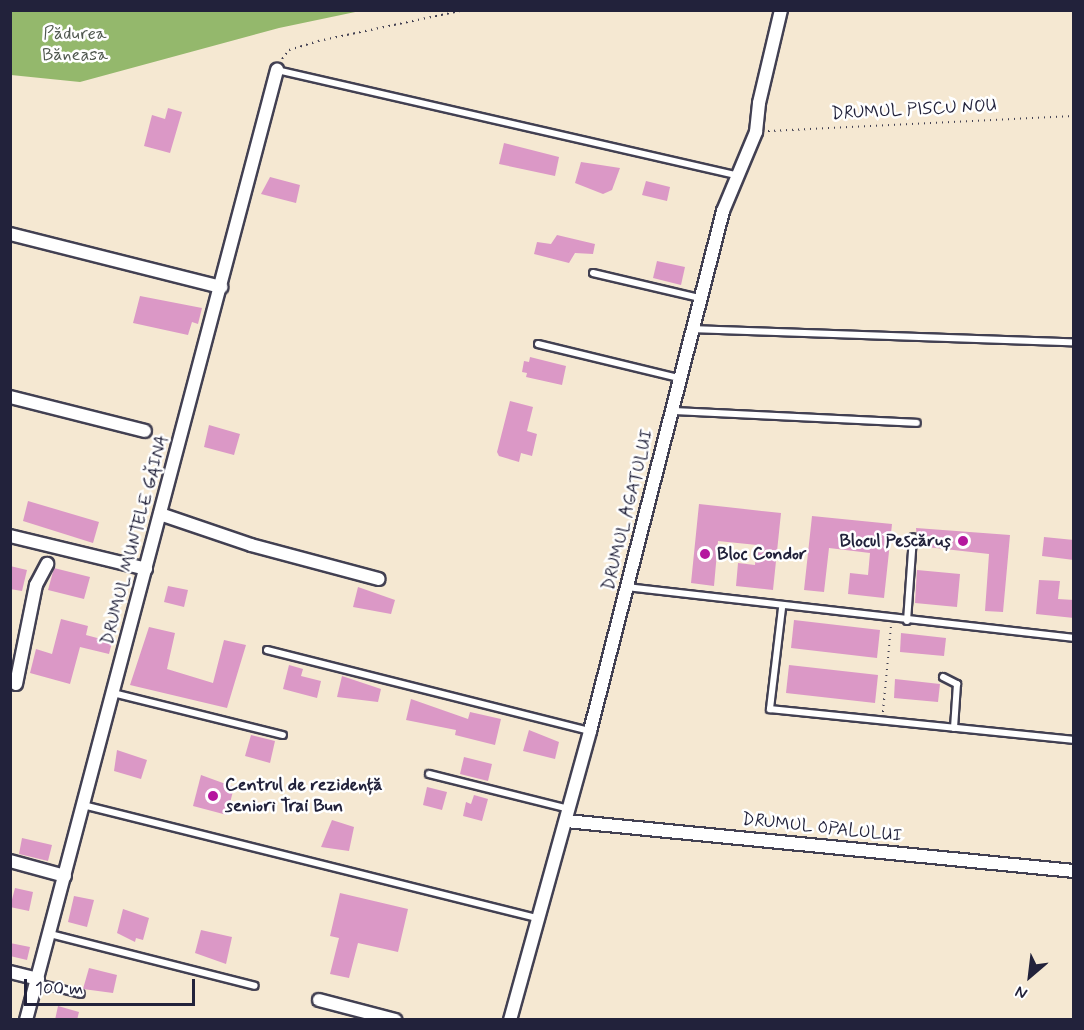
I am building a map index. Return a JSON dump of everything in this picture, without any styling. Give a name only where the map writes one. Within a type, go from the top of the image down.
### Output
[{"type":"street","name":"DRUMUL AGATULUI","points":[[510,1020],[568,815],[700,298],[735,175],[756,132],[759,103],[781,10]]},
{"type":"street","name":"DRUMUL MUNTELE GĂINA","points":[[26,1020],[277,70]]},
{"type":"street","points":[[10,234],[221,287]]},
{"type":"street","points":[[10,397],[145,431]]},
{"type":"street","points":[[160,514],[251,545],[379,579]]},
{"type":"street","points":[[10,536],[146,569]]},
{"type":"street","points":[[14,685],[36,585],[47,564]]},
{"type":"street","name":"DRUMUL OPALULUI","points":[[568,815],[1074,871]]},
{"type":"street","points":[[10,861],[65,876]]},
{"type":"street","points":[[10,972],[37,981]]},
{"type":"street","points":[[319,1000],[395,1020]]},
{"type":"lane","points":[[277,70],[735,175]]},
{"type":"lane","points":[[593,273],[700,298]]},
{"type":"lane","points":[[692,329],[1074,342]]},
{"type":"lane","points":[[538,344],[679,378]]},
{"type":"lane","points":[[671,411],[917,423]]},
{"type":"lane","points":[[907,621],[913,537]]},
{"type":"lane","points":[[627,587],[782,608],[1074,638]]},
{"type":"lane","points":[[782,608],[770,709],[1074,740]]},
{"type":"lane","points":[[267,650],[590,731]]},
{"type":"lane","points":[[943,676],[957,684],[954,728]]},
{"type":"lane","points":[[113,693],[283,735]]},
{"type":"lane","points":[[429,774],[568,815]]},
{"type":"lane","points":[[84,806],[539,919]]},
{"type":"lane","points":[[50,934],[255,986]]},
{"type":"lane","points":[[37,981],[81,994]]},
{"type":"path","points":[[277,70],[289,50],[318,41],[465,10]]},
{"type":"path","name":"DRUMUL PISCU NOU","points":[[756,132],[1074,116]]},
{"type":"path","points":[[882,721],[891,619]]},
{"type":"green space","name":"Pădurea Băneasa","points":[[11,10],[360,11],[279,28],[80,82],[11,75]]},
{"type":"building","points":[[168,108],[182,112],[170,153],[144,146],[152,115],[165,119]]},
{"type":"building","points":[[504,143],[559,157],[555,176],[499,164]]},
{"type":"building","points":[[581,162],[620,168],[612,190],[603,194],[575,183]]},
{"type":"building","points":[[270,177],[300,185],[296,203],[261,194]]},
{"type":"building","points":[[646,181],[670,187],[667,201],[642,195]]},
{"type":"building","points":[[557,235],[595,244],[593,254],[575,253],[569,263],[534,254],[537,242],[551,244]]},
{"type":"building","points":[[657,261],[685,267],[681,285],[653,278]]},
{"type":"building","points":[[140,296],[202,308],[198,324],[192,322],[188,335],[133,323]]},
{"type":"building","points":[[530,357],[566,366],[562,385],[526,377],[527,373],[522,372],[524,361],[529,362]]},
{"type":"building","points":[[510,401],[533,407],[527,431],[537,434],[532,456],[521,453],[519,462],[499,456],[497,452]]},
{"type":"building","points":[[209,425],[240,434],[234,455],[204,447]]},
{"type":"building","points":[[28,501],[99,522],[93,543],[23,521]]},
{"type":"building","name":"Bloc Condor","points":[[699,504],[781,513],[773,590],[736,586],[738,563],[755,565],[757,545],[718,541],[714,586],[691,583]]},
{"type":"building","points":[[812,516],[892,524],[884,598],[848,594],[850,573],[868,575],[870,553],[829,548],[824,592],[804,590]]},
{"type":"building","name":"Blocul Pescăruș","points":[[916,528],[1010,535],[1003,612],[985,611],[989,554],[918,546]]},
{"type":"building","points":[[1044,537],[1074,540],[1074,560],[1042,556]]},
{"type":"building","points":[[10,566],[27,570],[22,591],[10,589]]},
{"type":"building","points":[[54,568],[90,577],[84,599],[48,590]]},
{"type":"building","points":[[917,570],[960,574],[957,607],[915,603]]},
{"type":"building","points":[[1039,580],[1060,581],[1058,599],[1074,600],[1074,618],[1036,614]]},
{"type":"building","points":[[168,586],[188,590],[184,607],[164,602]]},
{"type":"building","points":[[358,587],[395,600],[391,614],[353,607]]},
{"type":"building","points":[[61,619],[88,626],[86,635],[112,642],[109,654],[80,647],[70,684],[30,673],[36,649],[52,654]]},
{"type":"building","points":[[794,620],[880,630],[877,658],[791,648]]},
{"type":"building","points":[[149,627],[175,633],[167,669],[213,683],[224,640],[246,645],[227,708],[130,685]]},
{"type":"building","points":[[901,633],[946,638],[944,656],[900,652]]},
{"type":"building","points":[[289,665],[303,669],[301,676],[321,681],[317,698],[283,689]]},
{"type":"building","points":[[789,665],[878,675],[875,703],[786,693]]},
{"type":"building","points":[[342,676],[381,689],[378,702],[337,697]]},
{"type":"building","points":[[895,679],[940,684],[938,702],[894,698]]},
{"type":"building","points":[[411,699],[468,719],[470,712],[501,719],[495,745],[455,735],[456,730],[406,720]]},
{"type":"building","points":[[529,730],[559,742],[555,759],[523,751]]},
{"type":"building","points":[[251,735],[275,741],[270,763],[245,756]]},
{"type":"building","points":[[117,750],[147,760],[141,779],[114,771]]},
{"type":"building","points":[[464,757],[492,764],[488,781],[460,774]]},
{"type":"building","name":"Centrul de rezidență seniori Trai Bun","points":[[201,775],[234,787],[227,815],[193,806]]},
{"type":"building","points":[[427,787],[447,792],[442,810],[423,805]]},
{"type":"building","points":[[474,795],[488,799],[482,821],[463,816],[466,802],[471,804]]},
{"type":"building","points":[[332,820],[354,827],[349,851],[321,847]]},
{"type":"building","points":[[22,838],[52,845],[48,861],[19,854]]},
{"type":"building","points":[[15,888],[33,892],[29,911],[10,907]]},
{"type":"building","points":[[340,893],[408,909],[398,952],[358,943],[349,978],[330,974],[339,938],[330,936]]},
{"type":"building","points":[[74,896],[94,900],[87,927],[68,922]]},
{"type":"building","points":[[123,909],[149,918],[143,940],[136,938],[135,942],[117,933]]},
{"type":"building","points":[[201,930],[232,937],[226,964],[195,953]]},
{"type":"building","points":[[10,943],[30,947],[27,960],[10,956]]},
{"type":"building","points":[[89,968],[117,975],[113,993],[83,989]]},
{"type":"building","points":[[58,1006],[79,1012],[77,1020],[55,1020]]},
{"type":"place","name":"Blocul Pescăruș","points":[[963,541]]},
{"type":"place","name":"Bloc Condor","points":[[705,554]]},
{"type":"place","name":"Centrul de rezidență seniori Trai Bun","points":[[213,796]]}]
